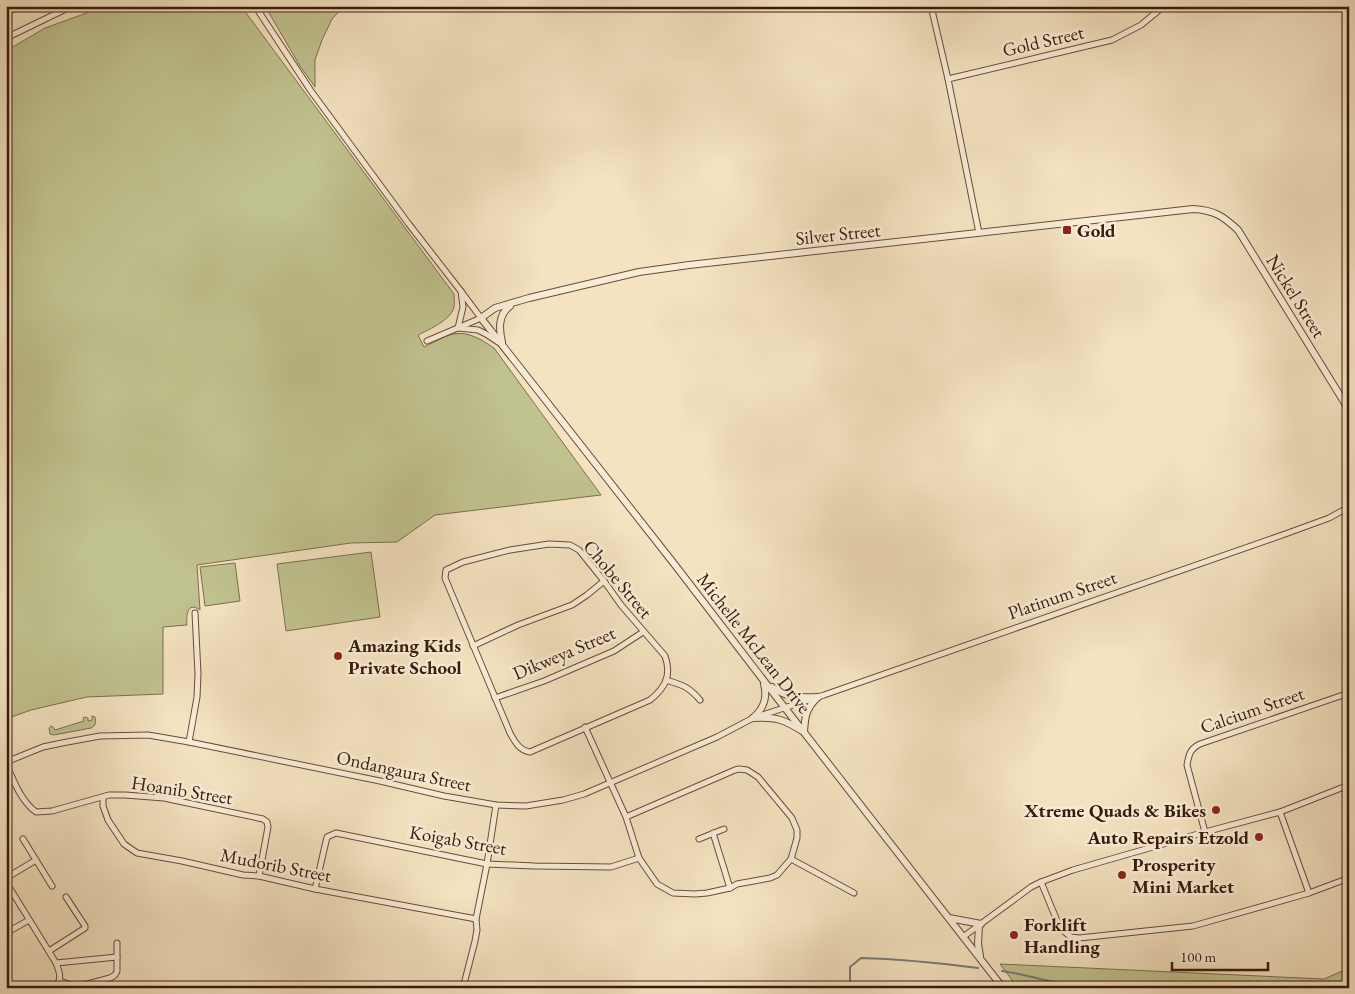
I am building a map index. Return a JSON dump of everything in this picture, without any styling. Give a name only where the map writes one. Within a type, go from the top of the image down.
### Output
[{"type":"street","points":[[6,38],[72,6]]},
{"type":"street","points":[[255,6],[317,99],[408,224],[481,318],[427,341]]},
{"type":"street","points":[[931,6],[948,79],[979,233]]},
{"type":"street","name":"Gold Street","points":[[948,79],[1112,40],[1141,25],[1164,6]]},
{"type":"street","name":"Silver Street","points":[[481,318],[495,308],[529,298],[649,271],[1193,209],[1206,210]]},
{"type":"street","name":"Nickel Street","points":[[1206,210],[1224,218],[1238,230],[1349,410]]},
{"type":"street","points":[[458,328],[463,307],[460,290]]},
{"type":"street","points":[[502,345],[499,332],[502,316],[505,310],[515,303]]},
{"type":"street","name":"Michelle McLean Drive","points":[[481,318],[675,564],[784,708],[1003,988]]},
{"type":"street","points":[[458,328],[478,330],[502,345]]},
{"type":"street","name":"Platinum Street","points":[[784,708],[1288,533],[1329,518],[1349,507]]},
{"type":"street","name":"Chobe Street","points":[[561,544],[570,545],[579,550],[604,581],[621,605],[665,656],[668,663],[664,686],[650,700],[530,752],[523,751],[510,733],[495,698],[445,578],[446,570],[463,562],[510,550],[561,544]]},
{"type":"street","points":[[473,646],[518,625],[572,605],[604,581]]},
{"type":"street","points":[[189,742],[197,698],[198,674],[195,613]]},
{"type":"street","name":"Dikweya Street","points":[[495,698],[544,681],[614,651],[643,632]]},
{"type":"street","points":[[666,680],[692,690],[700,700]]},
{"type":"street","points":[[764,681],[776,690],[793,698],[818,697]]},
{"type":"street","points":[[752,718],[760,712],[765,699],[764,681]]},
{"type":"street","name":"Calcium Street","points":[[1205,832],[1187,765],[1193,747],[1349,693]]},
{"type":"street","points":[[804,732],[804,719],[807,710],[818,697]]},
{"type":"street","name":"Ondangaura Street","points":[[6,763],[43,747],[100,736],[148,735],[380,781],[444,796],[496,805],[526,806],[563,800],[584,794],[717,737],[752,718],[784,708]]},
{"type":"street","points":[[752,718],[779,719],[790,723],[804,732]]},
{"type":"street","points":[[585,727],[626,817],[639,858],[657,884],[673,893],[707,893],[730,888],[737,884],[770,878],[777,874],[792,859],[797,838],[796,825],[792,818],[758,777],[748,770],[735,770],[626,817]]},
{"type":"street","name":"Hoanib Street","points":[[6,763],[10,774],[29,807],[36,812],[52,811],[109,795],[164,798],[263,819],[267,822],[268,828],[259,876]]},
{"type":"street","points":[[963,937],[1041,882],[1073,870],[1280,812],[1349,785]]},
{"type":"street","name":"Mudorib Street","points":[[103,797],[102,806],[108,820],[124,844],[137,853],[476,919]]},
{"type":"street","points":[[463,988],[477,930],[476,919],[496,805]]},
{"type":"street","points":[[1280,812],[1309,893]]},
{"type":"street","points":[[698,839],[724,829]]},
{"type":"street","name":"Koigab Street","points":[[315,889],[327,837],[336,832],[487,864],[611,867],[639,858]]},
{"type":"street","points":[[713,833],[730,888]]},
{"type":"street","points":[[24,840],[52,886]]},
{"type":"street","points":[[792,859],[854,893]]},
{"type":"street","points":[[6,878],[36,860]]},
{"type":"street","points":[[1041,882],[1060,928],[1071,937],[1079,938],[1193,926],[1309,893],[1349,878]]},
{"type":"street","points":[[6,882],[60,972],[60,981],[53,988]]},
{"type":"street","points":[[48,951],[85,928],[66,897]]},
{"type":"street","points":[[949,918],[980,924]]},
{"type":"street","points":[[6,933],[28,920]]},
{"type":"street","points":[[980,924],[978,944],[980,958]]},
{"type":"street","points":[[60,981],[76,986],[95,983],[115,975],[117,971],[117,943]]},
{"type":"street","points":[[56,963],[117,957]]},
{"type":"green space","points":[[106,6],[241,6],[454,294],[454,307],[449,316],[439,324],[418,335],[424,347],[446,336],[459,333],[475,337],[494,348],[601,495],[435,515],[397,542],[351,543],[197,565],[200,610],[190,608],[187,614],[187,625],[163,627],[163,694],[87,697],[31,710],[6,719],[6,51],[45,28]]},
{"type":"green space","points":[[265,6],[344,6],[332,19],[322,40],[315,60],[315,87],[300,66]]},
{"type":"green space","points":[[371,552],[380,617],[286,631],[277,564]]},
{"type":"green space","points":[[235,563],[240,601],[205,606],[200,567]]},
{"type":"green space","points":[[92,716],[95,717],[95,722],[91,728],[54,735],[50,734],[49,728],[51,726],[55,730],[84,721],[83,718],[85,717],[88,718],[88,721],[92,720]]},
{"type":"green space","points":[[1000,964],[1324,979],[1349,968],[1349,988],[1018,988]]},
{"type":"waterway","points":[[850,988],[850,967],[861,958],[978,968]]},
{"type":"waterway","points":[[1002,971],[1071,986],[1098,988]]},
{"type":"waterway","points":[[1107,988],[1193,984],[1206,988]]},
{"type":"railway","points":[[6,15],[20,6]]},
{"type":"place","name":"Gold","points":[[1067,230]]},
{"type":"place","name":"Amazing Kids Private School","points":[[338,656]]},
{"type":"place","name":"Xtreme Quads & Bikes","points":[[1216,810]]},
{"type":"place","name":"Auto Repairs Etzold","points":[[1259,837]]},
{"type":"place","name":"Prosperity Mini Market","points":[[1122,875]]},
{"type":"place","name":"Forklift Handling","points":[[1014,935]]}]
